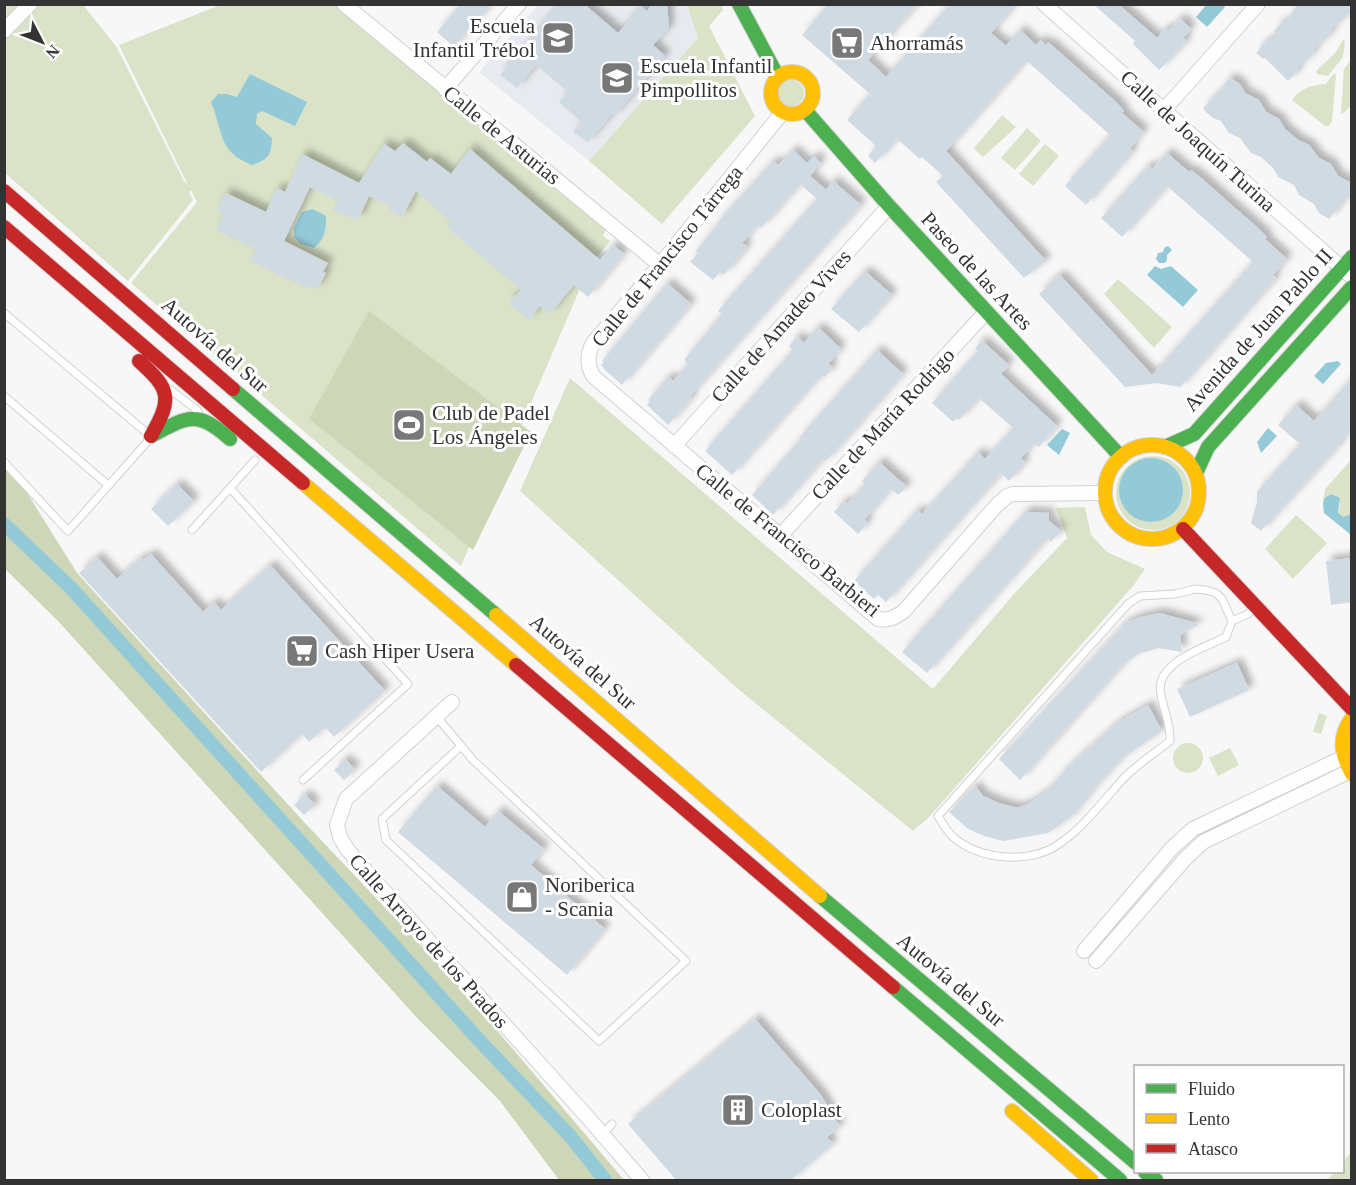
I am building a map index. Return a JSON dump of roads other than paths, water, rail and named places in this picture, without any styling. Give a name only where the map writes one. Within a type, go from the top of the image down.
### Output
[{"type":"main road","points":[[739,4],[778,76]]},
{"type":"main road","points":[[788,72],[798,73],[808,79],[813,87],[812,100],[805,110],[794,115],[782,113],[774,106],[771,87],[778,76],[788,72]]},
{"type":"main road","name":"Paseo de las Artes","points":[[805,110],[889,206],[1120,457]]},
{"type":"main road","name":"Autovía del Sur","points":[[4,191],[924,985],[1134,1161]]},
{"type":"main road","name":"Autovía del Sur","points":[[4,228],[1120,1180]]},
{"type":"main road","points":[[31,249],[62,294],[107,333]]},
{"type":"main road","name":"Avenida de Juan Pablo II","points":[[1165,447],[1194,434],[1347,272],[1352,257]]},
{"type":"main road","name":"Avenida de Juan Pablo II","points":[[1196,473],[1208,447],[1352,287]]},
{"type":"main road","points":[[125,349],[160,381],[166,399],[163,415],[151,436]]},
{"type":"main road","points":[[151,436],[190,418],[209,421],[247,454],[291,487],[330,506]]},
{"type":"main road","points":[[1143,446],[1165,447],[1186,459],[1196,473],[1199,500],[1193,516],[1183,529],[1169,537],[1154,540],[1140,538],[1127,533],[1110,514],[1105,493],[1106,480],[1120,457],[1132,449],[1143,446]]},
{"type":"main road","points":[[1183,529],[1352,709]]},
{"type":"main road","points":[[1351,773],[1342,758],[1341,741],[1345,725],[1352,718]]},
{"type":"main road","points":[[928,1018],[970,1071]]},
{"type":"main road","points":[[1003,1103],[1091,1180]]},
{"type":"street","points":[[4,31],[30,4]]},
{"type":"street","points":[[446,89],[519,4]]},
{"type":"street","name":"Calle de Joaquín Turina","points":[[1044,4],[1347,272]]},
{"type":"street","points":[[1164,110],[1258,4]]},
{"type":"street","name":"Calle de Asturias","points":[[345,5],[660,265]]},
{"type":"street","name":"Calle de Francisco Tárrega","points":[[674,446],[593,376],[588,362],[590,349],[782,113]]},
{"type":"street","name":"Calle de Amadeo Vives","points":[[674,446],[889,206]]},
{"type":"street","name":"Calle de María Rodrigo","points":[[780,536],[986,312]]},
{"type":"street","name":"Calle de Francisco Barbieri","points":[[674,446],[871,614],[885,620],[904,610],[1007,496],[1045,493],[1105,493]]},
{"type":"street","name":"Calle Arroyo de los Prados","points":[[452,702],[346,799],[337,825],[340,837],[358,862],[642,1180]]},
{"type":"street","points":[[1084,951],[1172,848],[1193,829],[1342,758]]},
{"type":"street","points":[[1096,961],[1185,859],[1203,842],[1351,773]]},
{"type":"lane","points":[[4,313],[151,436],[68,531],[4,462]]},
{"type":"lane","points":[[160,381],[209,421]]},
{"type":"lane","points":[[4,396],[108,485]]},
{"type":"lane","points":[[192,530],[230,488],[247,454]]},
{"type":"lane","points":[[230,488],[408,684],[303,780]]},
{"type":"lane","points":[[1232,621],[1222,599],[1216,593],[1206,590],[1195,589],[1175,594],[1140,596],[1128,604],[938,816],[951,835],[974,849],[996,855],[1018,857],[1057,846],[1083,825],[1125,777],[1170,741],[1171,729],[1160,691],[1162,676],[1179,659],[1226,637],[1232,621],[1248,614],[1256,606]]},
{"type":"lane","points":[[436,716],[473,760],[686,961],[599,1041],[386,840],[382,819],[461,746]]},
{"type":"lane","points":[[602,1134],[612,1124]]},
{"type":"water","points":[[1207,4],[1225,7],[1207,27],[1196,17]]},
{"type":"water","points":[[250,74],[307,102],[295,126],[262,111],[257,114],[256,124],[272,138],[272,144],[268,156],[252,165],[241,160],[227,147],[211,102],[218,94],[237,97]]},
{"type":"water","points":[[313,209],[326,216],[324,234],[314,248],[301,244],[294,237],[294,228],[302,212]]},
{"type":"water","points":[[1168,246],[1172,250],[1167,255],[1167,260],[1165,263],[1159,263],[1156,259],[1158,253],[1163,252]]},
{"type":"water","points":[[1155,266],[1161,269],[1171,266],[1198,290],[1183,307],[1147,275]]},
{"type":"water","points":[[1338,361],[1341,364],[1323,384],[1314,376],[1326,363]]},
{"type":"water","points":[[1268,428],[1277,436],[1261,453],[1257,442]]},
{"type":"water","points":[[1062,429],[1070,433],[1059,455],[1047,445]]},
{"type":"water","points":[[1151,458],[1163,460],[1174,467],[1181,478],[1183,490],[1181,502],[1174,513],[1163,520],[1151,522],[1139,520],[1128,513],[1121,502],[1119,490],[1121,478],[1128,467],[1139,460]]},
{"type":"water","points":[[1332,494],[1340,498],[1338,513],[1343,517],[1351,514],[1351,535],[1324,513],[1324,499]]},
{"type":"waterway","points":[[4,524],[71,588],[478,1039],[571,1137],[605,1180]]},
{"type":"place","name":"Escuela Infantil Trébol","points":[[558,38]]},
{"type":"place","name":"Ahorramás","points":[[847,43]]},
{"type":"place","name":"Escuela Infantil Pimpollitos","points":[[617,78]]},
{"type":"place","name":"Club de Padel Los Ángeles","points":[[409,425]]},
{"type":"place","name":"Cash Hiper Usera","points":[[302,651]]},
{"type":"place","name":"Noriberica - Scania","points":[[522,897]]},
{"type":"place","name":"Coloplast","points":[[738,1110]]}]
